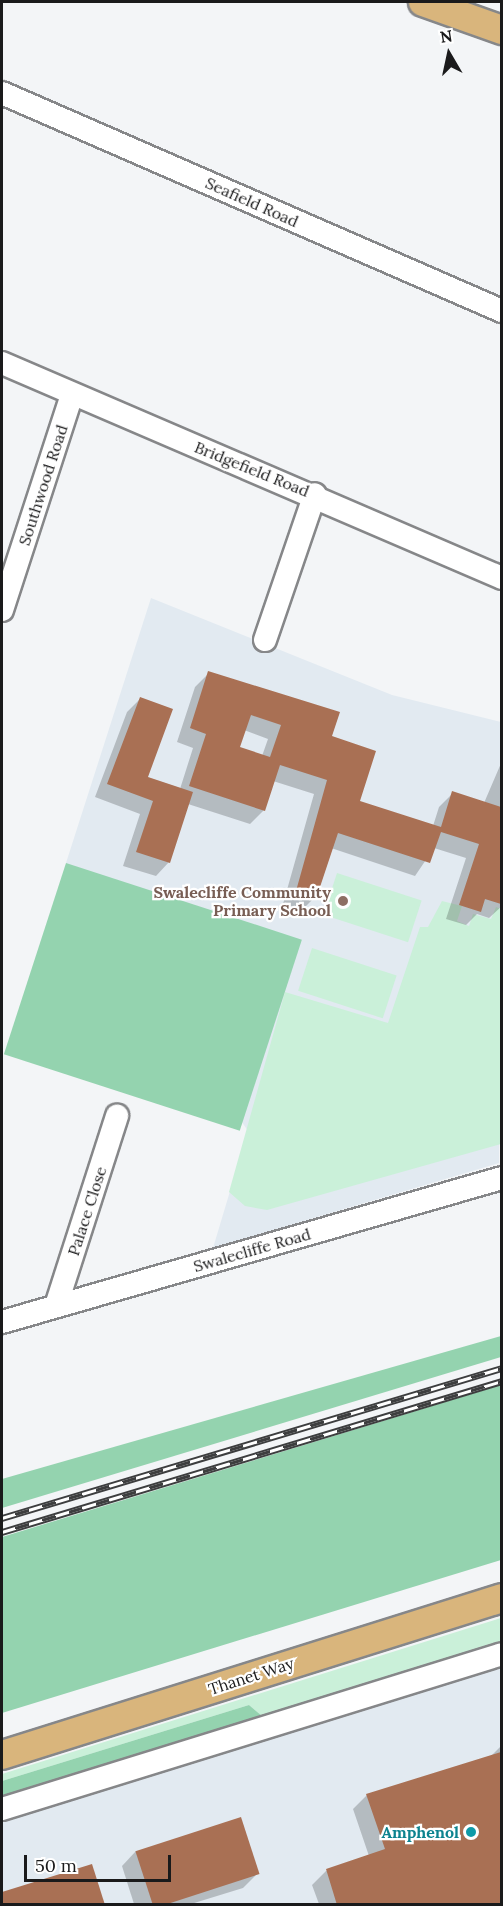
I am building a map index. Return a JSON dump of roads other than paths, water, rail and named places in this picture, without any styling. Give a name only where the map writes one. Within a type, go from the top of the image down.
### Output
[{"type":"main road","points":[[423,2],[501,30]]},
{"type":"main road","name":"Thanet Way","points":[[2,1755],[501,1598]]},
{"type":"street","name":"Seafield Road","points":[[2,93],[501,311]]},
{"type":"street","name":"Bridgefield Road","points":[[2,363],[72,395],[315,494],[501,578]]},
{"type":"street","name":"Southwood Road","points":[[2,610],[72,395]]},
{"type":"street","points":[[265,640],[315,494]]},
{"type":"street","name":"Palace Close","points":[[56,1306],[116,1116]]},
{"type":"street","name":"Swalecliffe Road","points":[[2,1322],[501,1178]]},
{"type":"street","points":[[2,1809],[501,1654]]},
{"type":"railway","points":[[2,1518],[502,1368]]},
{"type":"railway","points":[[2,1532],[502,1381]]},
{"type":"place","name":"Swalecliffe Community Primary School","points":[[343,901]]},
{"type":"place","name":"Amphenol","points":[[471,1832]]}]
